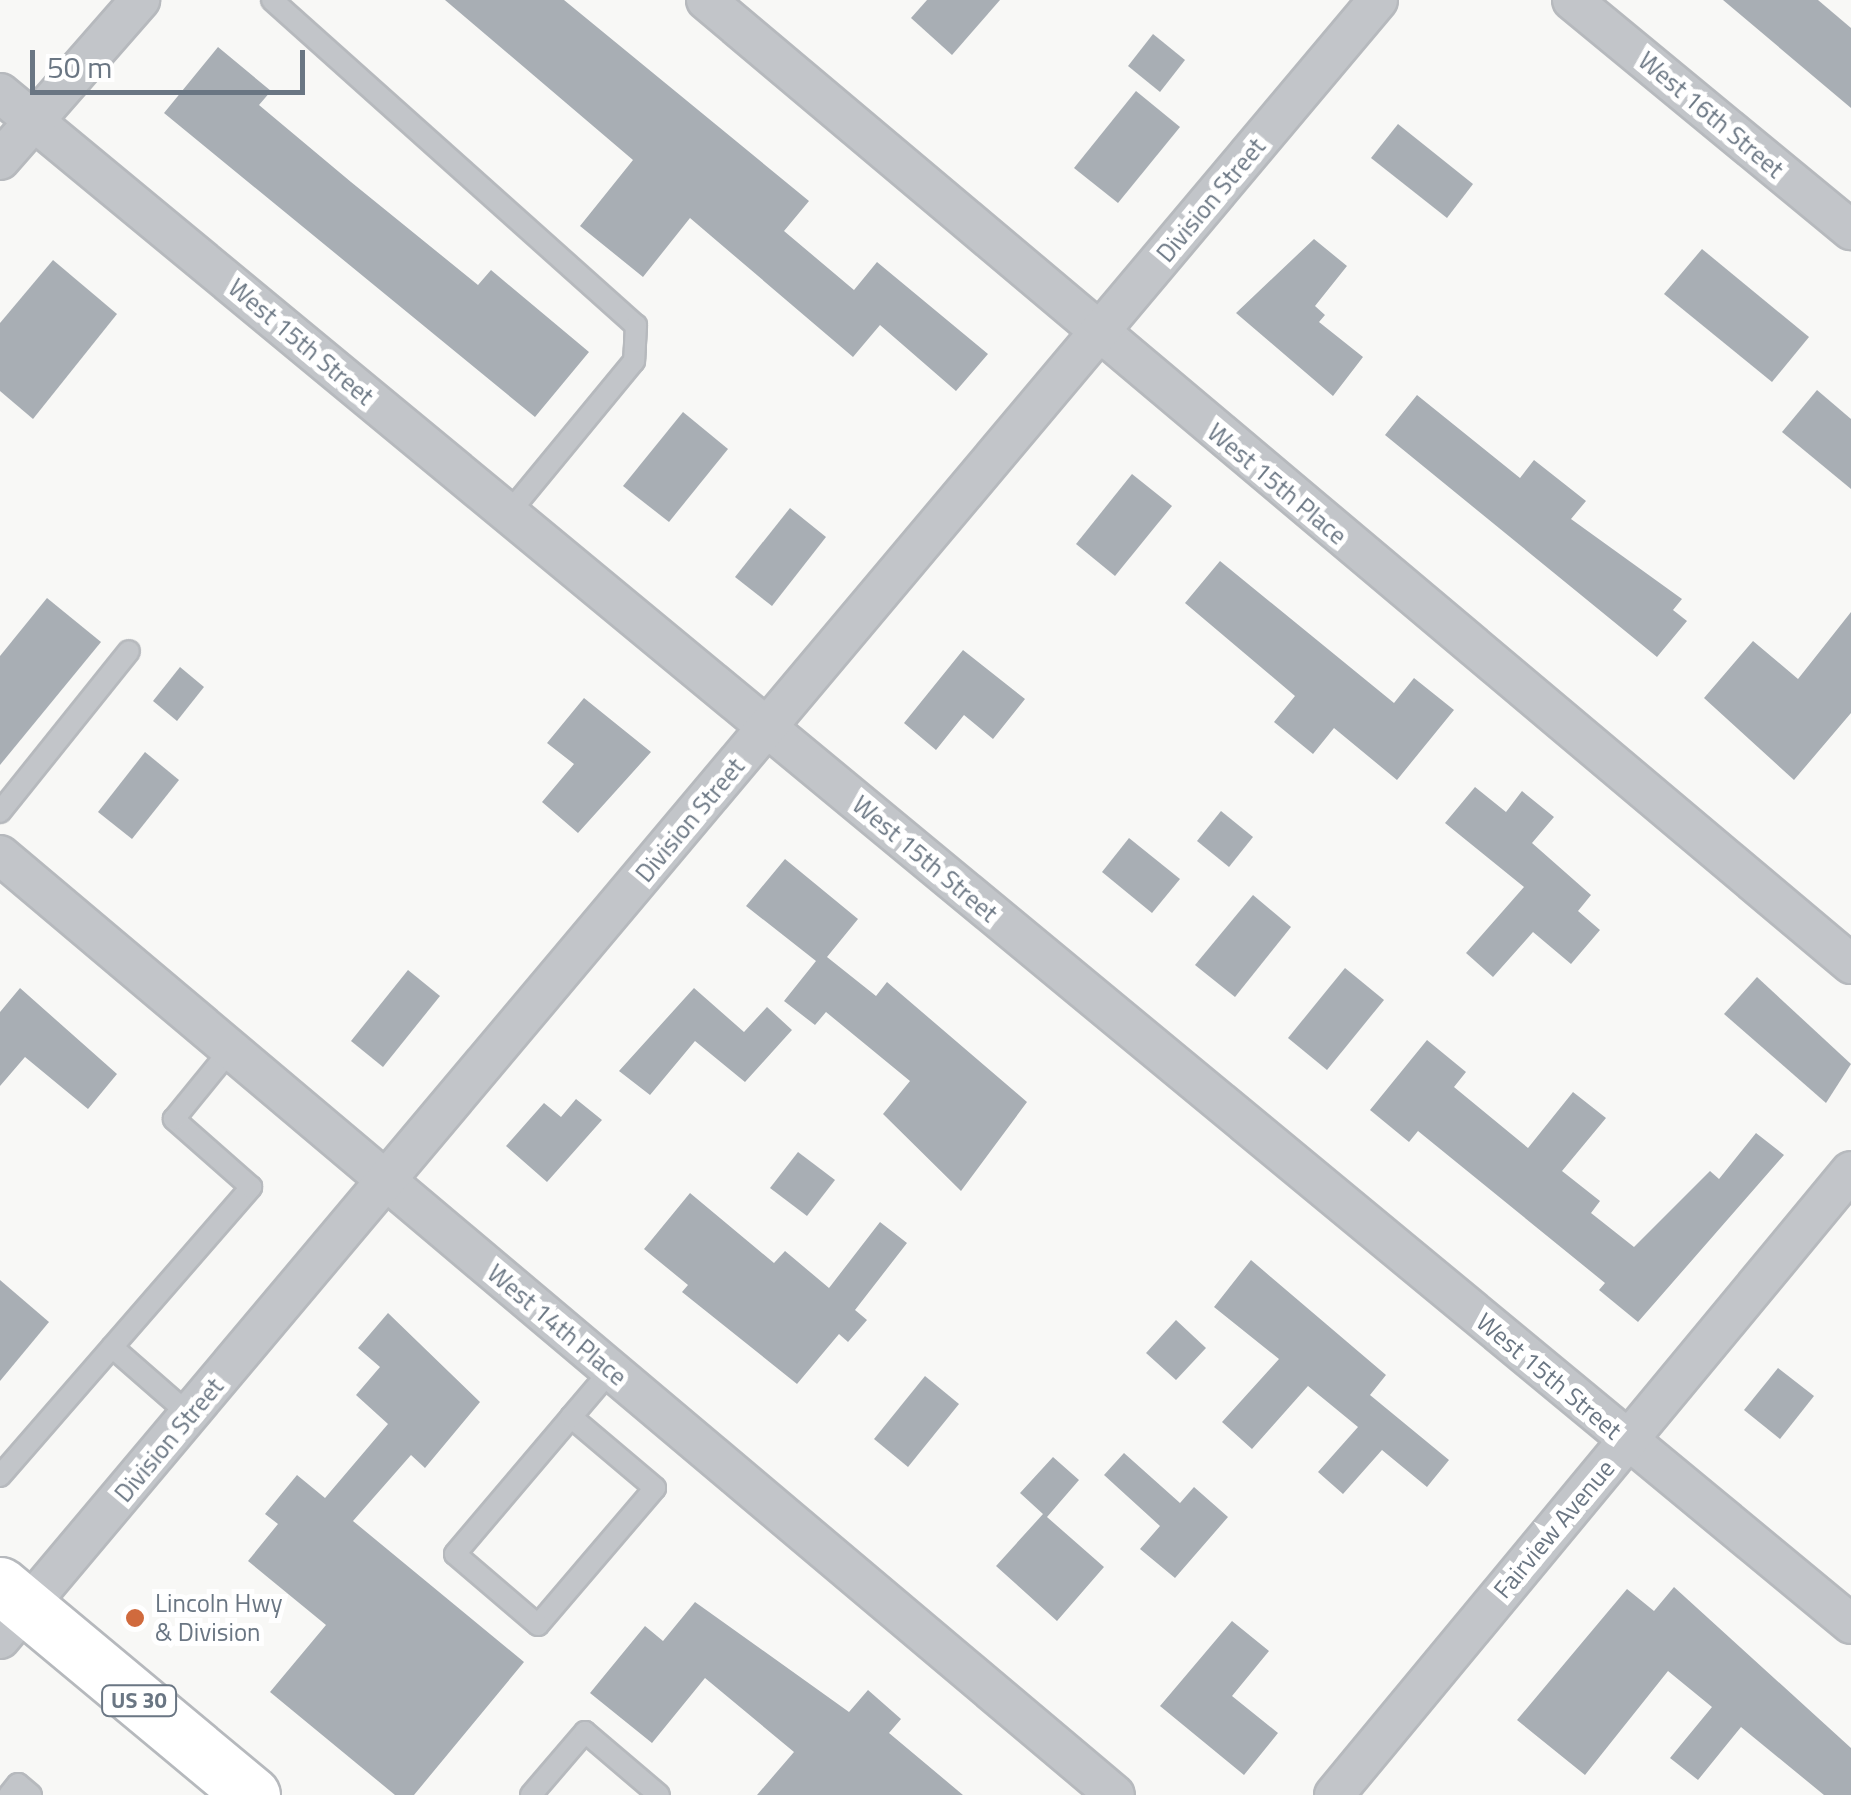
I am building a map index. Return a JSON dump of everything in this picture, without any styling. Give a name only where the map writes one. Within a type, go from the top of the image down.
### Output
[{"type":"main road","name":"US 30","points":[[9,1610],[252,1795]]},
{"type":"street","points":[[0,160],[140,0]]},
{"type":"street","name":"West 15th Place","points":[[706,0],[1098,335],[1851,964]]},
{"type":"street","name":"Division Street","points":[[9,1610],[190,1415],[1378,0]]},
{"type":"street","name":"West 16th Street","points":[[1572,0],[1851,230]]},
{"type":"street","name":"West 15th Street","points":[[0,93],[1851,1624]]},
{"type":"street","name":"West 14th Place","points":[[0,855],[1114,1795]]},
{"type":"street","name":"Fairview Avenue","points":[[1334,1795],[1851,1172]]},
{"type":"lane","points":[[272,0],[636,325],[634,361],[508,514]]},
{"type":"lane","points":[[0,812],[129,652]]},
{"type":"lane","points":[[0,1476],[250,1186],[174,1119],[231,1049]]},
{"type":"lane","points":[[112,1347],[190,1415]]},
{"type":"lane","points":[[571,1417],[654,1488],[538,1625],[455,1554],[571,1417],[611,1370]]},
{"type":"lane","points":[[532,1795],[584,1732],[659,1795]]},
{"type":"lane","points":[[9,1795],[18,1784],[31,1795]]},
{"type":"building","points":[[445,0],[564,0],[809,201],[784,231],[854,290],[877,262],[988,354],[956,391],[880,325],[853,357],[690,218],[643,277],[580,226],[633,160]]},
{"type":"building","points":[[927,0],[1000,0],[952,55],[911,18]]},
{"type":"building","points":[[1723,0],[1818,0],[1851,28],[1851,108]]},
{"type":"building","points":[[1153,34],[1185,60],[1160,92],[1128,66]]},
{"type":"building","points":[[218,47],[271,91],[259,105],[351,182],[478,285],[491,270],[589,352],[535,417],[164,113]]},
{"type":"building","points":[[1136,91],[1180,127],[1118,203],[1074,168]]},
{"type":"building","points":[[1398,124],[1473,184],[1447,218],[1371,158]]},
{"type":"building","points":[[1314,239],[1347,266],[1315,306],[1325,315],[1319,322],[1363,357],[1333,396],[1236,313]]},
{"type":"building","points":[[1702,249],[1809,337],[1772,382],[1664,294]]},
{"type":"building","points":[[53,260],[117,314],[33,419],[0,391],[0,323]]},
{"type":"building","points":[[1817,390],[1851,419],[1851,489],[1782,432]]},
{"type":"building","points":[[1417,395],[1520,478],[1534,460],[1586,501],[1571,519],[1682,599],[1673,610],[1687,621],[1657,657],[1385,435]]},
{"type":"building","points":[[683,412],[728,449],[669,522],[623,486]]},
{"type":"building","points":[[1132,474],[1172,506],[1115,576],[1076,544]]},
{"type":"building","points":[[790,508],[826,537],[772,606],[735,577]]},
{"type":"building","points":[[1220,561],[1394,703],[1414,678],[1454,710],[1397,780],[1334,728],[1313,754],[1274,722],[1295,696],[1185,603]]},
{"type":"building","points":[[47,598],[101,642],[0,765],[0,656]]},
{"type":"building","points":[[1851,612],[1851,713],[1794,780],[1704,698],[1753,641],[1798,679]]},
{"type":"building","points":[[963,650],[1025,699],[993,739],[964,715],[936,750],[904,723]]},
{"type":"building","points":[[180,667],[204,687],[177,721],[153,701]]},
{"type":"building","points":[[584,698],[651,752],[578,833],[542,802],[574,764],[547,743]]},
{"type":"building","points":[[145,752],[179,780],[132,839],[98,812]]},
{"type":"building","points":[[1475,787],[1506,812],[1522,791],[1554,817],[1532,843],[1591,895],[1578,911],[1600,930],[1571,964],[1533,932],[1493,977],[1466,953],[1524,887],[1445,823]]},
{"type":"building","points":[[1221,811],[1253,837],[1229,867],[1197,841]]},
{"type":"building","points":[[1129,838],[1180,879],[1152,913],[1102,872]]},
{"type":"building","points":[[785,859],[858,919],[827,957],[876,996],[887,982],[1027,1102],[961,1191],[883,1114],[910,1081],[826,1012],[815,1025],[784,1001],[816,961],[746,906]]},
{"type":"building","points":[[1253,895],[1291,927],[1235,997],[1195,965]]},
{"type":"building","points":[[1345,968],[1384,1000],[1327,1070],[1288,1038]]},
{"type":"building","points":[[408,970],[440,996],[383,1067],[351,1041]]},
{"type":"building","points":[[1757,977],[1851,1064],[1826,1103],[1724,1014]]},
{"type":"building","points":[[20,988],[117,1074],[88,1109],[25,1057],[0,1086],[0,1012]]},
{"type":"building","points":[[694,988],[744,1032],[767,1007],[792,1030],[745,1082],[695,1041],[650,1095],[619,1071]]},
{"type":"building","points":[[1427,1040],[1466,1072],[1454,1087],[1528,1148],[1573,1092],[1606,1118],[1562,1171],[1600,1201],[1591,1213],[1634,1247],[1710,1171],[1719,1179],[1756,1133],[1784,1155],[1638,1322],[1599,1290],[1605,1283],[1418,1131],[1409,1142],[1370,1110]]},
{"type":"building","points":[[576,1099],[602,1120],[547,1182],[506,1146],[544,1103],[561,1117]]},
{"type":"building","points":[[798,1152],[835,1180],[807,1216],[770,1188]]},
{"type":"building","points":[[690,1193],[774,1263],[785,1251],[829,1288],[880,1222],[907,1243],[855,1310],[867,1320],[848,1342],[839,1334],[797,1384],[682,1292],[688,1285],[644,1249]]},
{"type":"building","points":[[1251,1260],[1386,1375],[1370,1395],[1449,1460],[1427,1487],[1382,1450],[1343,1494],[1318,1472],[1358,1427],[1308,1386],[1252,1449],[1222,1422],[1279,1359],[1214,1307]]},
{"type":"building","points":[[0,1280],[49,1322],[0,1381]]},
{"type":"building","points":[[388,1313],[480,1402],[425,1468],[411,1455],[353,1521],[524,1662],[414,1795],[395,1795],[270,1692],[326,1625],[248,1561],[278,1524],[265,1514],[297,1475],[325,1498],[388,1424],[356,1395],[380,1367],[358,1348]]},
{"type":"building","points":[[1176,1320],[1206,1348],[1176,1380],[1146,1353]]},
{"type":"building","points":[[1778,1368],[1814,1396],[1780,1439],[1744,1410]]},
{"type":"building","points":[[925,1376],[959,1404],[908,1467],[874,1439]]},
{"type":"building","points":[[1124,1453],[1180,1503],[1194,1487],[1228,1517],[1175,1578],[1140,1549],[1160,1526],[1104,1475]]},
{"type":"building","points":[[1053,1457],[1079,1480],[1047,1517],[1104,1567],[1057,1621],[996,1566],[1043,1514],[1020,1493]]},
{"type":"building","points":[[1674,1587],[1851,1748],[1851,1795],[1824,1795],[1741,1727],[1698,1780],[1670,1758],[1712,1707],[1668,1671],[1585,1775],[1517,1720],[1627,1589],[1654,1611]]},
{"type":"building","points":[[695,1602],[849,1712],[868,1690],[901,1719],[889,1733],[963,1795],[757,1795],[794,1752],[705,1678],[652,1743],[590,1693],[645,1626],[663,1641]]},
{"type":"building","points":[[1232,1621],[1269,1651],[1232,1696],[1278,1733],[1244,1775],[1160,1706]]},
{"type":"place","name":"Lincoln Hwy & Division","points":[[135,1618]]}]
